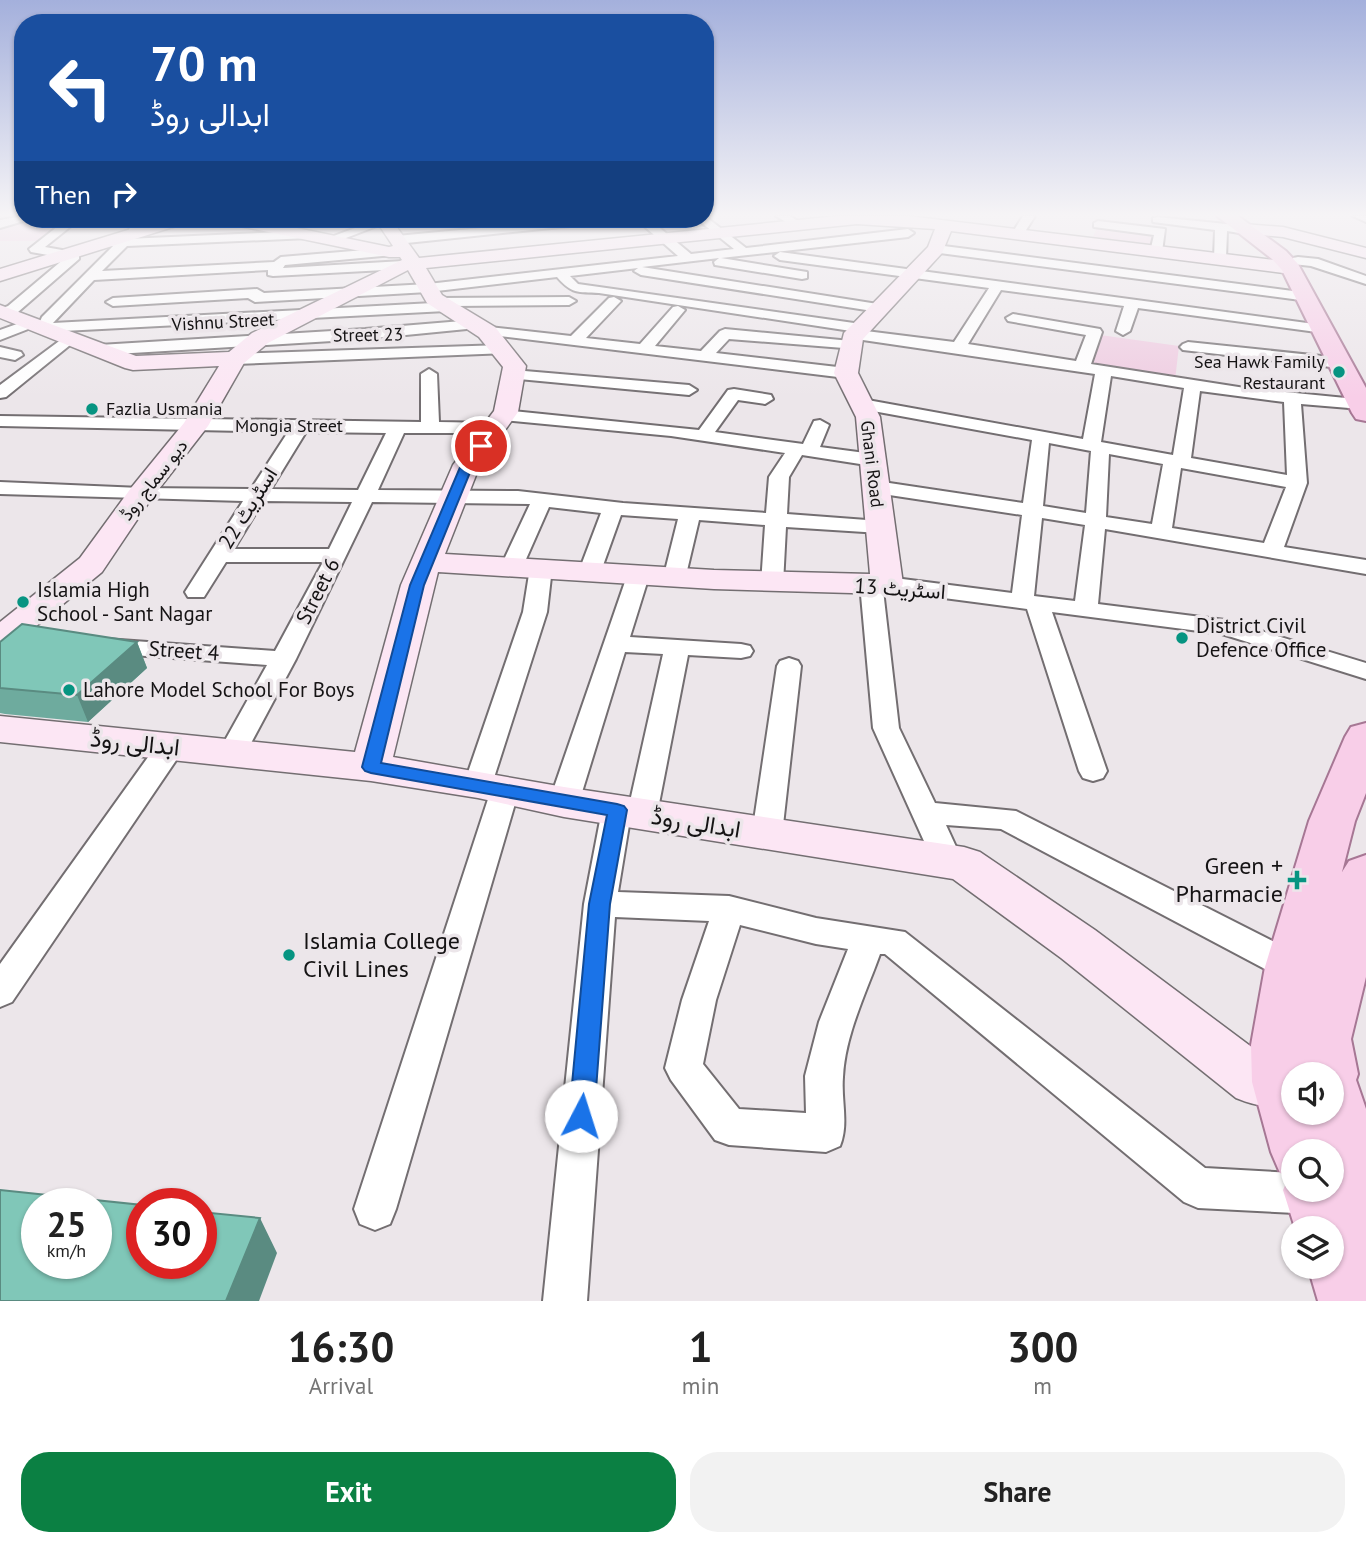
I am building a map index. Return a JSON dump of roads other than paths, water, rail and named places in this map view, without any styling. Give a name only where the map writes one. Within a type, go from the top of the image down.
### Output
[{"type":"main road","points":[[1300,277],[1364,408]]},
{"type":"main road","points":[[1310,277],[1366,375]]},
{"type":"main road","points":[[1295,1062],[1280,1045],[1292,967],[1332,821],[1366,737]]},
{"type":"main road","points":[[1318,1062],[1366,874]]},
{"type":"main road","points":[[1329,1125],[1366,1232]]},
{"type":"main road","points":[[1318,1202],[1353,1301]]},
{"type":"street","points":[[2,311],[13,309],[51,277]]},
{"type":"street","points":[[0,335],[47,320],[90,277]]},
{"type":"street","points":[[108,349],[139,312],[163,277]]},
{"type":"street","points":[[194,310],[214,277]]},
{"type":"street","points":[[272,277],[269,282],[286,277]]},
{"type":"street","name":"دیو سماج روڈ","points":[[0,639],[91,565],[141,494],[195,426],[235,359],[260,338],[310,325],[362,277]]},
{"type":"street","points":[[420,277],[437,299],[490,328],[588,371],[689,390]]},
{"type":"street","points":[[310,325],[437,299],[508,277]]},
{"type":"street","points":[[490,328],[518,302],[522,290],[511,277]]},
{"type":"street","points":[[567,277],[574,288],[728,308],[856,336]]},
{"type":"street","points":[[684,277],[772,291],[825,289],[869,277]]},
{"type":"street","points":[[730,284],[739,277]]},
{"type":"street","points":[[772,291],[789,277]]},
{"type":"street","points":[[825,289],[837,277]]},
{"type":"street","points":[[71,295],[104,297],[139,312],[310,325],[490,328],[574,341],[846,373],[856,336],[905,277]]},
{"type":"street","points":[[962,277],[1099,305],[1132,304],[1201,334],[1242,373],[1292,398],[1364,408]]},
{"type":"street","points":[[1099,305],[1110,277]]},
{"type":"street","points":[[1155,277],[1308,297]]},
{"type":"street","points":[[958,347],[997,286]]},
{"type":"street","points":[[38,325],[92,326],[202,297],[257,293],[255,298],[346,293],[437,299]]},
{"type":"street","points":[[92,326],[104,297]]},
{"type":"street","points":[[594,298],[721,316],[728,308]]},
{"type":"street","points":[[518,302],[569,301]]},
{"type":"street","points":[[574,341],[614,301]]},
{"type":"street","points":[[1123,331],[1132,304]]},
{"type":"street","points":[[982,309],[1003,335],[1045,342],[1082,367],[1193,385],[1242,373],[1340,363]]},
{"type":"street","points":[[644,349],[678,310]]},
{"type":"street","points":[[2,311],[71,338],[108,349],[133,363],[235,359]]},
{"type":"street","points":[[299,356],[310,325]]},
{"type":"street","points":[[371,767],[417,585],[467,465],[499,421],[490,328]]},
{"type":"street","name":"Street 23","points":[[235,359],[299,356],[490,328]]},
{"type":"street","points":[[1201,334],[1324,330]]},
{"type":"street","points":[[705,356],[725,334],[856,336],[958,347],[1003,335],[1045,342],[1097,333],[1082,367]]},
{"type":"street","points":[[0,393],[71,338]]},
{"type":"street","name":"Vishnu Street","points":[[108,349],[260,338]]},
{"type":"street","points":[[588,371],[608,345]]},
{"type":"street","points":[[0,368],[33,368]]},
{"type":"street","points":[[1086,609],[1096,520],[1096,447],[1104,371]]},
{"type":"street","name":"Ghani Road","points":[[846,373],[868,417],[880,527],[879,584]]},
{"type":"street","points":[[429,374],[430,426]]},
{"type":"street","points":[[1161,531],[1193,385]]},
{"type":"street","points":[[704,435],[734,394],[765,399]]},
{"type":"street","points":[[1272,550],[1297,483],[1292,398]]},
{"type":"street","points":[[862,404],[1297,483]]},
{"type":"street","name":"Mongia Street","points":[[0,421],[195,426],[430,426],[499,421],[704,435],[873,460]]},
{"type":"street","name":"اسٹریٹ 22","points":[[196,592],[301,425]]},
{"type":"street","points":[[772,584],[779,477],[803,450],[820,425]]},
{"type":"street","name":"Street 6","points":[[232,752],[337,556],[398,426]]},
{"type":"street","points":[[1041,437],[1031,510],[1029,602],[1093,771]]},
{"type":"street","points":[[876,487],[1096,520],[1366,567]]},
{"type":"street","points":[[0,488],[141,494],[454,495],[880,527]]},
{"type":"street","points":[[375,1209],[492,787],[535,612],[526,567],[542,500]]},
{"type":"street","points":[[590,571],[613,508]]},
{"type":"street","points":[[674,579],[690,514]]},
{"type":"street","points":[[219,555],[337,556]]},
{"type":"street","name":"اسٹریٹ 13","points":[[426,562],[772,584],[879,584],[1225,627],[1366,671]]},
{"type":"street","points":[[564,802],[638,576]]},
{"type":"street","points":[[879,584],[886,728],[948,862]]},
{"type":"street","points":[[0,639],[42,641]]},
{"type":"street","name":"Street 4","points":[[83,644],[284,659]]},
{"type":"street","points":[[616,644],[741,651]]},
{"type":"street","points":[[565,1301],[600,904],[630,812],[677,648]]},
{"type":"street","points":[[767,834],[789,666]]},
{"type":"street","name":"ابدالی روڈ","points":[[0,729],[371,767],[564,802],[964,864],[1066,936],[1255,1081],[1281,1082]]},
{"type":"street","points":[[0,992],[171,746]]},
{"type":"street","points":[[926,813],[1006,819],[1292,967]]},
{"type":"street","points":[[600,904],[729,909],[816,931],[892,942],[1198,1188],[1281,1197]]},
{"type":"street","points":[[729,909],[699,999],[684,1068],[729,1127],[826,1133],[824,1076],[837,1021],[869,939]]},
{"type":"place","name":"Sea Hawk Family Restaurant","points":[[1339,372]]},
{"type":"place","name":"Fazlia Usmania","points":[[92,409]]},
{"type":"place","name":"Islamia High School - Sant Nagar","points":[[23,602]]},
{"type":"place","name":"District Civil Defence Office","points":[[1182,638]]},
{"type":"place","name":"Lahore Model School For Boys","points":[[69,690]]},
{"type":"place","name":"Green + Pharmacie","points":[[1297,880]]},
{"type":"place","name":"Islamia College Civil Lines","points":[[289,955]]}]
